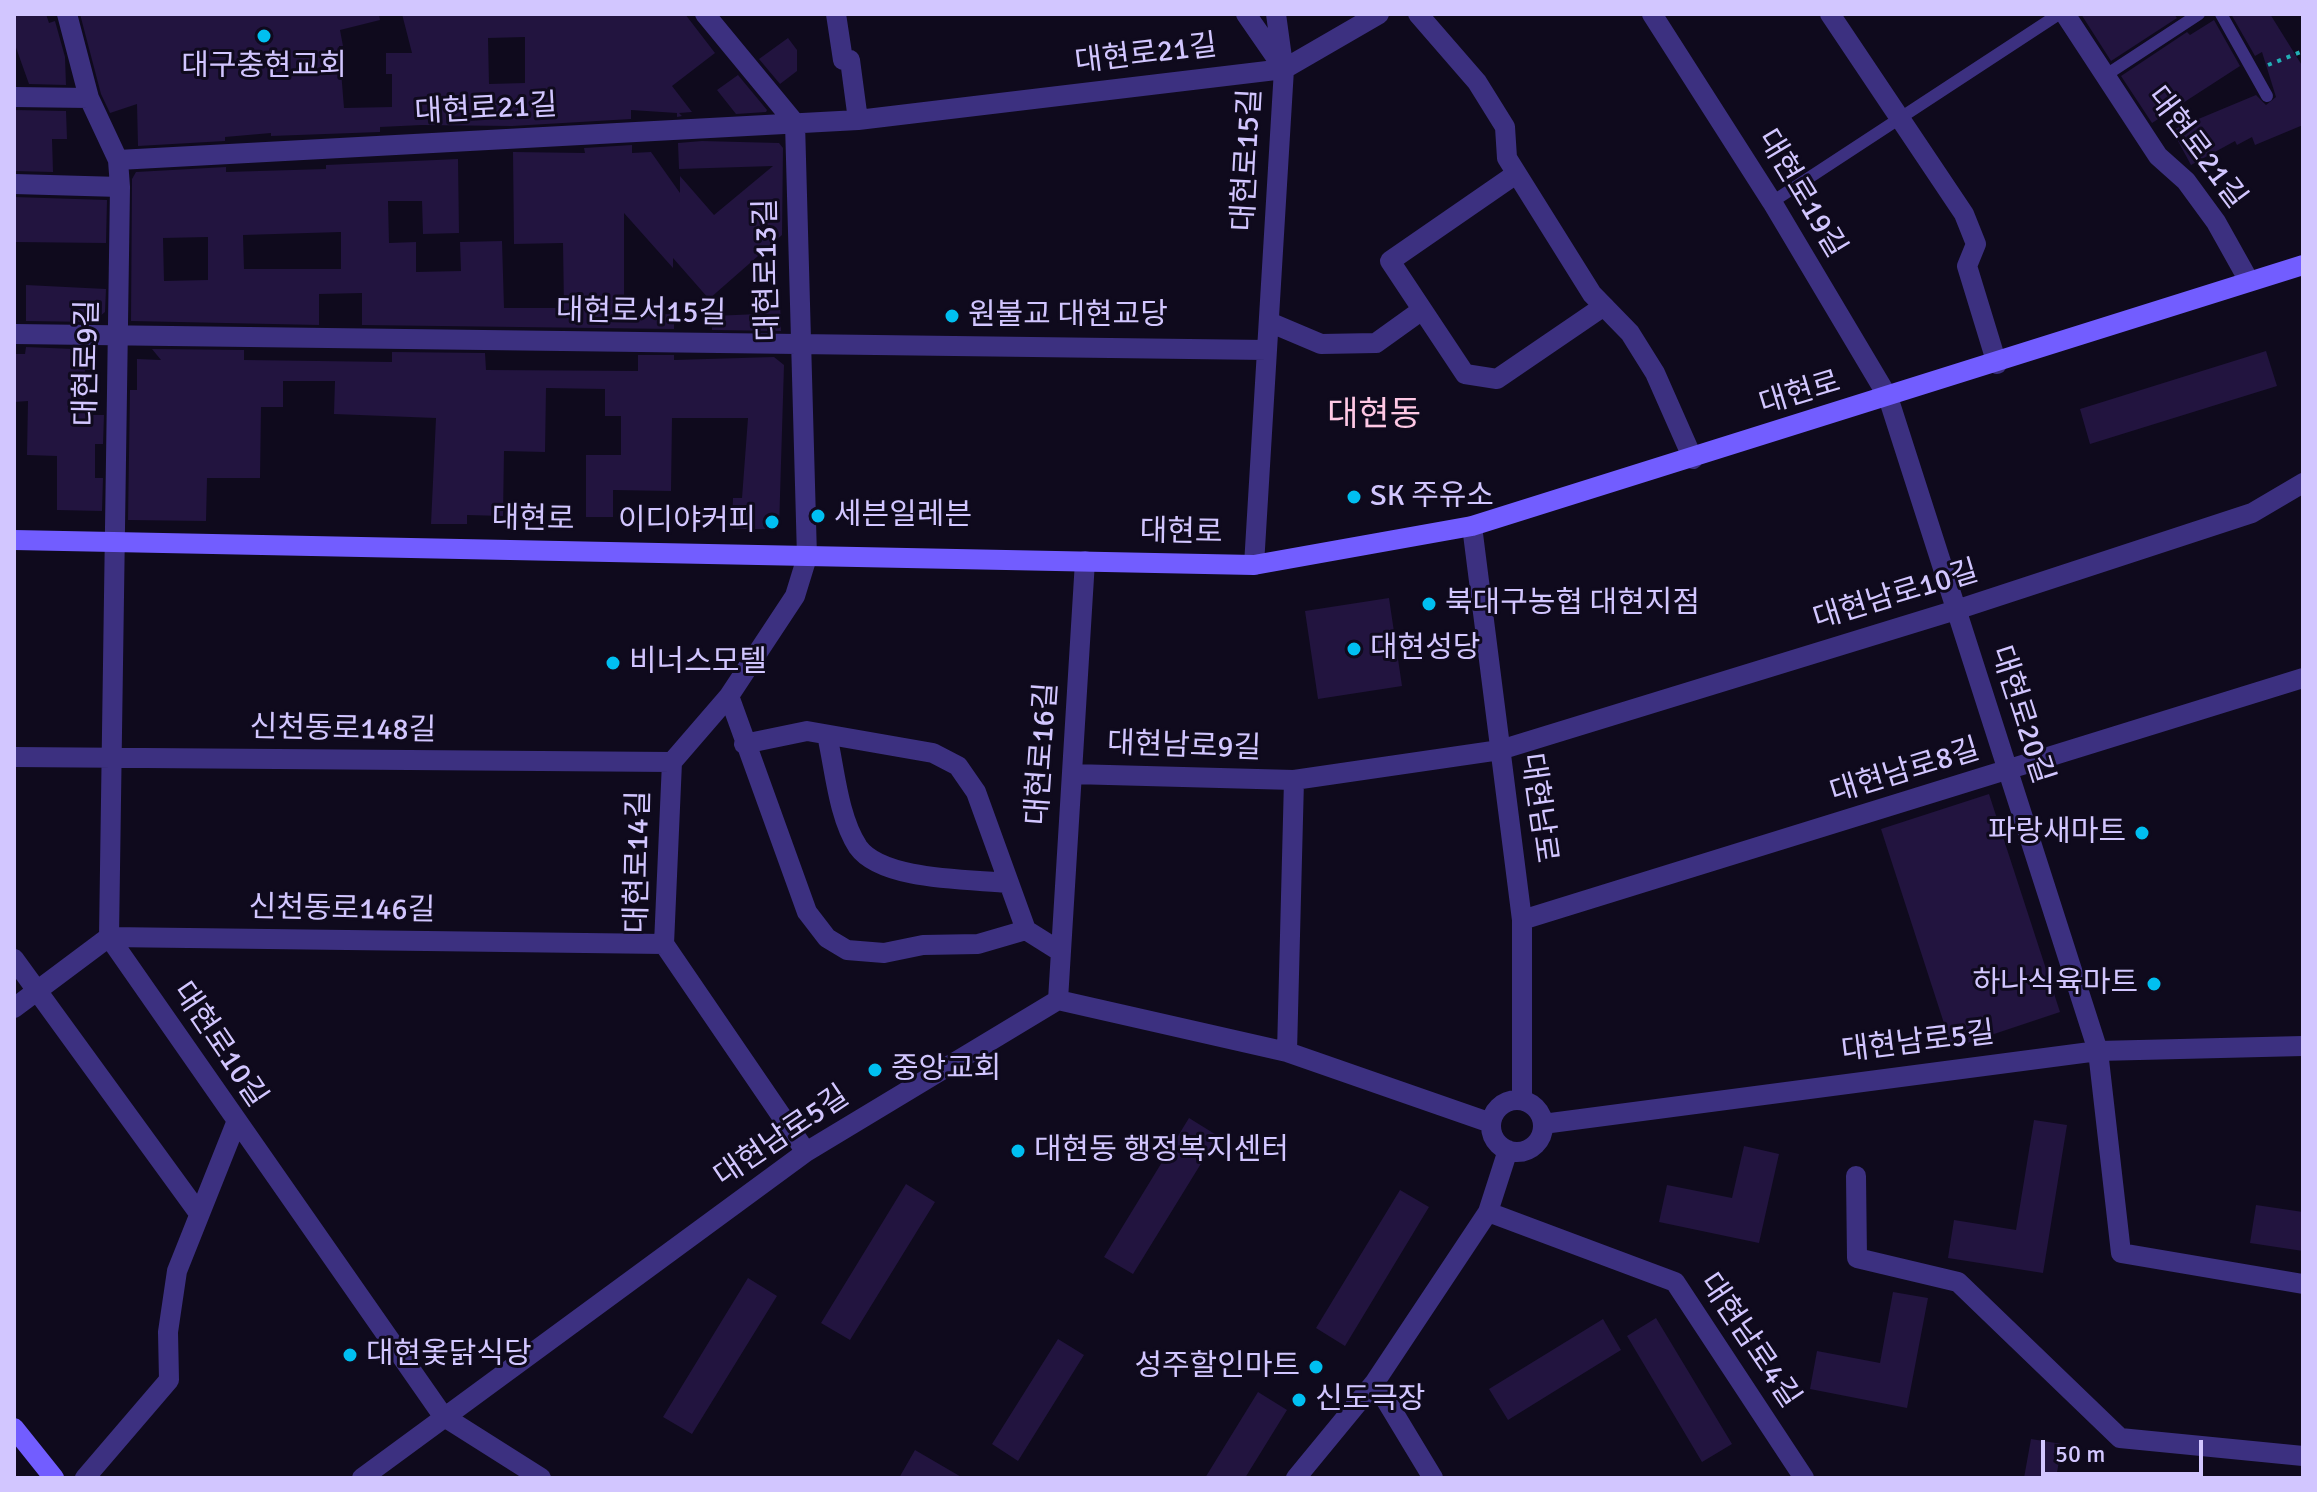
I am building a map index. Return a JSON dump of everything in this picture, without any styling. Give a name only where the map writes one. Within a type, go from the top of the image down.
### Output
[{"type":"main road","name":"대현로","points":[[14,540],[116,539],[1254,565],[1472,526],[1997,364],[2303,265]]},
{"type":"main road","points":[[14,1428],[54,1478]]},
{"type":"street","name":"대현로9길","points":[[67,14],[89,98],[118,160],[116,539]]},
{"type":"street","points":[[705,14],[795,123]]},
{"type":"street","points":[[836,14],[843,60],[850,60],[858,120]]},
{"type":"street","name":"대현로15길","points":[[1246,14],[1284,69],[1254,565]]},
{"type":"street","points":[[1276,14],[1284,69]]},
{"type":"street","name":"대현로21길","points":[[118,160],[858,120],[1284,69],[1379,14]]},
{"type":"street","points":[[1418,14],[1477,82],[1505,127],[1507,158],[1516,174],[1547,227],[1604,306],[1630,333],[1655,373],[1693,459]]},
{"type":"street","points":[[1830,14],[1964,214],[1976,244],[1967,266],[1997,364]]},
{"type":"street","name":"대현로21길","points":[[2065,14],[2158,156],[2186,181],[2216,222],[2249,281]]},
{"type":"street","name":"대현로19길","points":[[1663,18],[1888,397]]},
{"type":"street","points":[[14,97],[89,98]]},
{"type":"street","name":"대현로13길","points":[[795,123],[807,557]]},
{"type":"street","points":[[1516,174],[1390,261],[1422,310],[1465,374],[1497,379],[1604,306]]},
{"type":"street","points":[[14,184],[120,187]]},
{"type":"street","points":[[1269,322],[1321,344],[1376,343],[1422,310]]},
{"type":"street","name":"대현로서15길","points":[[14,334],[1267,350]]},
{"type":"street","name":"대현로20길","points":[[1888,397],[2098,1051],[2121,1253],[2303,1284]]},
{"type":"street","name":"대현남로10길","points":[[1500,750],[1956,610],[2252,513],[2303,483]]},
{"type":"street","name":"대현남로","points":[[1472,526],[1522,920],[1522,1100]]},
{"type":"street","points":[[14,1008],[109,937],[116,539]]},
{"type":"street","name":"대현로14길","points":[[806,1152],[664,944],[672,762],[729,696],[795,596],[807,557]]},
{"type":"street","name":"대현로16길","points":[[1058,1000],[1085,561]]},
{"type":"street","name":"대현남로8길","points":[[1522,920],[2008,772],[2303,678]]},
{"type":"street","points":[[729,696],[807,912],[827,938],[847,950],[884,953],[923,945],[978,944],[1026,930],[1061,952]]},
{"type":"street","name":"대현로16길","points":[[744,744],[807,731],[933,753],[958,766],[976,792],[1026,930]]},
{"type":"street","points":[[827,735],[844,812],[859,847],[877,864],[900,871],[1009,883]]},
{"type":"street","name":"대현남로9길","points":[[1072,774],[1294,780],[1500,750]]},
{"type":"street","name":"신천동로148길","points":[[14,757],[672,762]]},
{"type":"street","name":"대현남로9길","points":[[1287,1052],[1294,780]]},
{"type":"street","name":"신천동로146길","points":[[109,937],[664,944]]},
{"type":"street","name":"대현로10길","points":[[109,937],[443,1416],[541,1478]]},
{"type":"street","points":[[14,959],[198,1212]]},
{"type":"street","points":[[1058,1000],[1287,1052],[1491,1123]]},
{"type":"street","name":"대현남로5길","points":[[362,1478],[806,1152],[1058,1000]]},
{"type":"street","name":"대현남로5길","points":[[1543,1124],[2098,1051],[2303,1046]]},
{"type":"street","points":[[1522,1100],[1537,1108],[1543,1133],[1533,1147],[1525,1151],[1508,1150],[1494,1140],[1491,1123],[1505,1103],[1522,1100]]},
{"type":"street","points":[[85,1478],[169,1380],[168,1332],[177,1271],[236,1123]]},
{"type":"street","points":[[1296,1478],[1375,1382],[1488,1212],[1508,1150]]},
{"type":"street","points":[[1856,1176],[1857,1258],[1958,1282],[2120,1438],[2303,1456]]},
{"type":"street","name":"대현남로4길","points":[[1488,1212],[1675,1282],[1804,1478]]},
{"type":"street","points":[[1375,1382],[1433,1478]]},
{"type":"lane","points":[[1772,202],[2059,14]]},
{"type":"lane","points":[[2106,75],[2199,14]]},
{"type":"lane","points":[[2221,14],[2267,96]]},
{"type":"path","points":[[2251,72],[2303,51]]},
{"type":"building","points":[[14,14],[46,14],[49,23],[55,21],[65,57],[66,85],[29,84],[14,42]]},
{"type":"building","points":[[80,14],[379,14],[380,20],[340,30],[344,108],[392,107],[392,74],[386,74],[386,53],[412,53],[402,14],[685,14],[715,53],[672,86],[692,112],[679,113],[682,116],[677,117],[677,113],[631,110],[631,119],[512,126],[380,127],[380,132],[271,136],[271,133],[225,137],[225,141],[138,146],[137,104],[110,113],[101,94]],"holes":[[[525,37],[525,83],[489,84],[488,38]]]},
{"type":"building","points":[[2081,14],[2174,14],[2177,18],[2111,61]]},
{"type":"building","points":[[2231,14],[2270,14],[2303,67],[2303,125],[2255,145],[2252,137],[2237,145],[2235,141],[2191,165],[2172,130],[2256,95],[2266,105],[2276,97],[2262,52],[2255,56]]},
{"type":"building","points":[[2214,20],[2240,66],[2152,123],[2121,76],[2187,32],[2190,35]]},
{"type":"building","points":[[788,38],[797,50],[797,71],[780,84],[759,59]]},
{"type":"building","points":[[738,75],[766,112],[736,114],[717,90]]},
{"type":"building","points":[[14,110],[66,111],[67,139],[52,139],[53,172],[14,171]]},
{"type":"building","points":[[678,143],[779,143],[783,148],[782,235],[709,299],[673,258],[673,268],[624,213],[624,315],[674,314],[674,329],[362,325],[362,293],[319,294],[319,325],[131,321],[132,179],[136,172],[226,167],[226,172],[326,169],[326,165],[458,159],[459,233],[423,234],[422,201],[388,201],[389,243],[416,242],[416,272],[461,271],[460,242],[502,241],[504,308],[564,308],[563,243],[514,244],[513,152],[585,153],[584,148],[632,145],[632,153],[651,152],[680,193],[680,176],[714,215],[773,166],[679,169]],"holes":[[[341,232],[341,269],[244,269],[243,235]],[[208,237],[208,280],[164,281],[163,238]]]},
{"type":"building","points":[[14,197],[107,200],[106,243],[14,242]]},
{"type":"building","points":[[26,285],[106,289],[105,312],[93,322],[26,321]]},
{"type":"building","points":[[780,302],[781,331],[712,330],[712,316],[759,314],[759,303]]},
{"type":"building","points":[[26,347],[97,350],[97,370],[85,370],[85,415],[104,415],[103,444],[95,444],[95,478],[103,478],[102,511],[57,510],[57,456],[27,455],[28,401],[14,402],[14,354],[25,354]]},
{"type":"building","points":[[152,349],[244,350],[244,360],[392,362],[392,352],[485,353],[486,370],[638,371],[638,355],[674,355],[674,360],[774,357],[784,365],[779,529],[732,529],[733,498],[742,498],[748,418],[672,418],[671,491],[613,490],[613,517],[586,517],[586,455],[621,455],[621,416],[605,416],[605,389],[546,388],[545,452],[504,451],[503,516],[467,515],[467,524],[431,524],[436,418],[334,414],[335,381],[283,381],[283,407],[261,407],[260,478],[207,478],[206,521],[128,520],[130,390],[137,390],[137,359],[161,360]]},
{"type":"building","points":[[2266,351],[2277,386],[2090,444],[2080,409]]},
{"type":"building","name":"대현성당","points":[[1389,598],[1402,686],[1318,699],[1305,611]]},
{"type":"building","points":[[1989,794],[2060,1012],[1952,1048],[1881,829]]},
{"type":"building","points":[[1189,1118],[1218,1136],[1133,1274],[1104,1257]]},
{"type":"building","points":[[2034,1120],[2067,1125],[2043,1273],[1948,1258],[1954,1220],[2016,1230]]},
{"type":"building","points":[[1744,1146],[1779,1154],[1759,1243],[1659,1222],[1667,1185],[1732,1198]]},
{"type":"building","points":[[906,1184],[935,1202],[850,1340],[821,1323]]},
{"type":"building","points":[[1400,1190],[1429,1207],[1345,1346],[1316,1328]]},
{"type":"building","points":[[2256,1205],[2303,1212],[2303,1251],[2250,1243]]},
{"type":"building","points":[[748,1278],[777,1296],[692,1434],[663,1417]]},
{"type":"building","points":[[1893,1292],[1928,1298],[1907,1408],[1810,1389],[1817,1351],[1880,1363]]},
{"type":"building","points":[[1656,1318],[1732,1444],[1702,1462],[1627,1336]]},
{"type":"building","points":[[1603,1319],[1621,1350],[1508,1420],[1489,1389]]},
{"type":"building","points":[[1058,1339],[1084,1355],[1018,1461],[992,1444]]},
{"type":"building","points":[[1258,1392],[1287,1410],[1245,1478],[1205,1478]]},
{"type":"building","points":[[2031,1439],[2062,1444],[2056,1478],[2024,1478]]},
{"type":"building","points":[[915,1450],[963,1478],[899,1478]]},
{"type":"place","name":"대구충현교회","points":[[264,36]]},
{"type":"place","name":"원불교 대현교당","points":[[952,316]]},
{"type":"place","name":"SK 주유소","points":[[1354,497]]},
{"type":"place","name":"세븐일레븐","points":[[818,516]]},
{"type":"place","name":"이디야커피","points":[[772,522]]},
{"type":"place","name":"북대구농협 대현지점","points":[[1429,604]]},
{"type":"place","name":"대현성당","points":[[1354,649]]},
{"type":"place","name":"비너스모텔","points":[[613,663]]},
{"type":"place","name":"파랑새마트","points":[[2142,833]]},
{"type":"place","name":"하나식육마트","points":[[2154,984]]},
{"type":"place","name":"중앙교회","points":[[875,1070]]},
{"type":"place","name":"대현동 행정복지센터","points":[[1018,1151]]},
{"type":"place","name":"대현옻닭식당","points":[[350,1355]]},
{"type":"place","name":"성주할인마트","points":[[1316,1367]]},
{"type":"place","name":"신도극장","points":[[1299,1400]]},
{"type":"district","name":"대현동","points":[[1374,416]]}]
